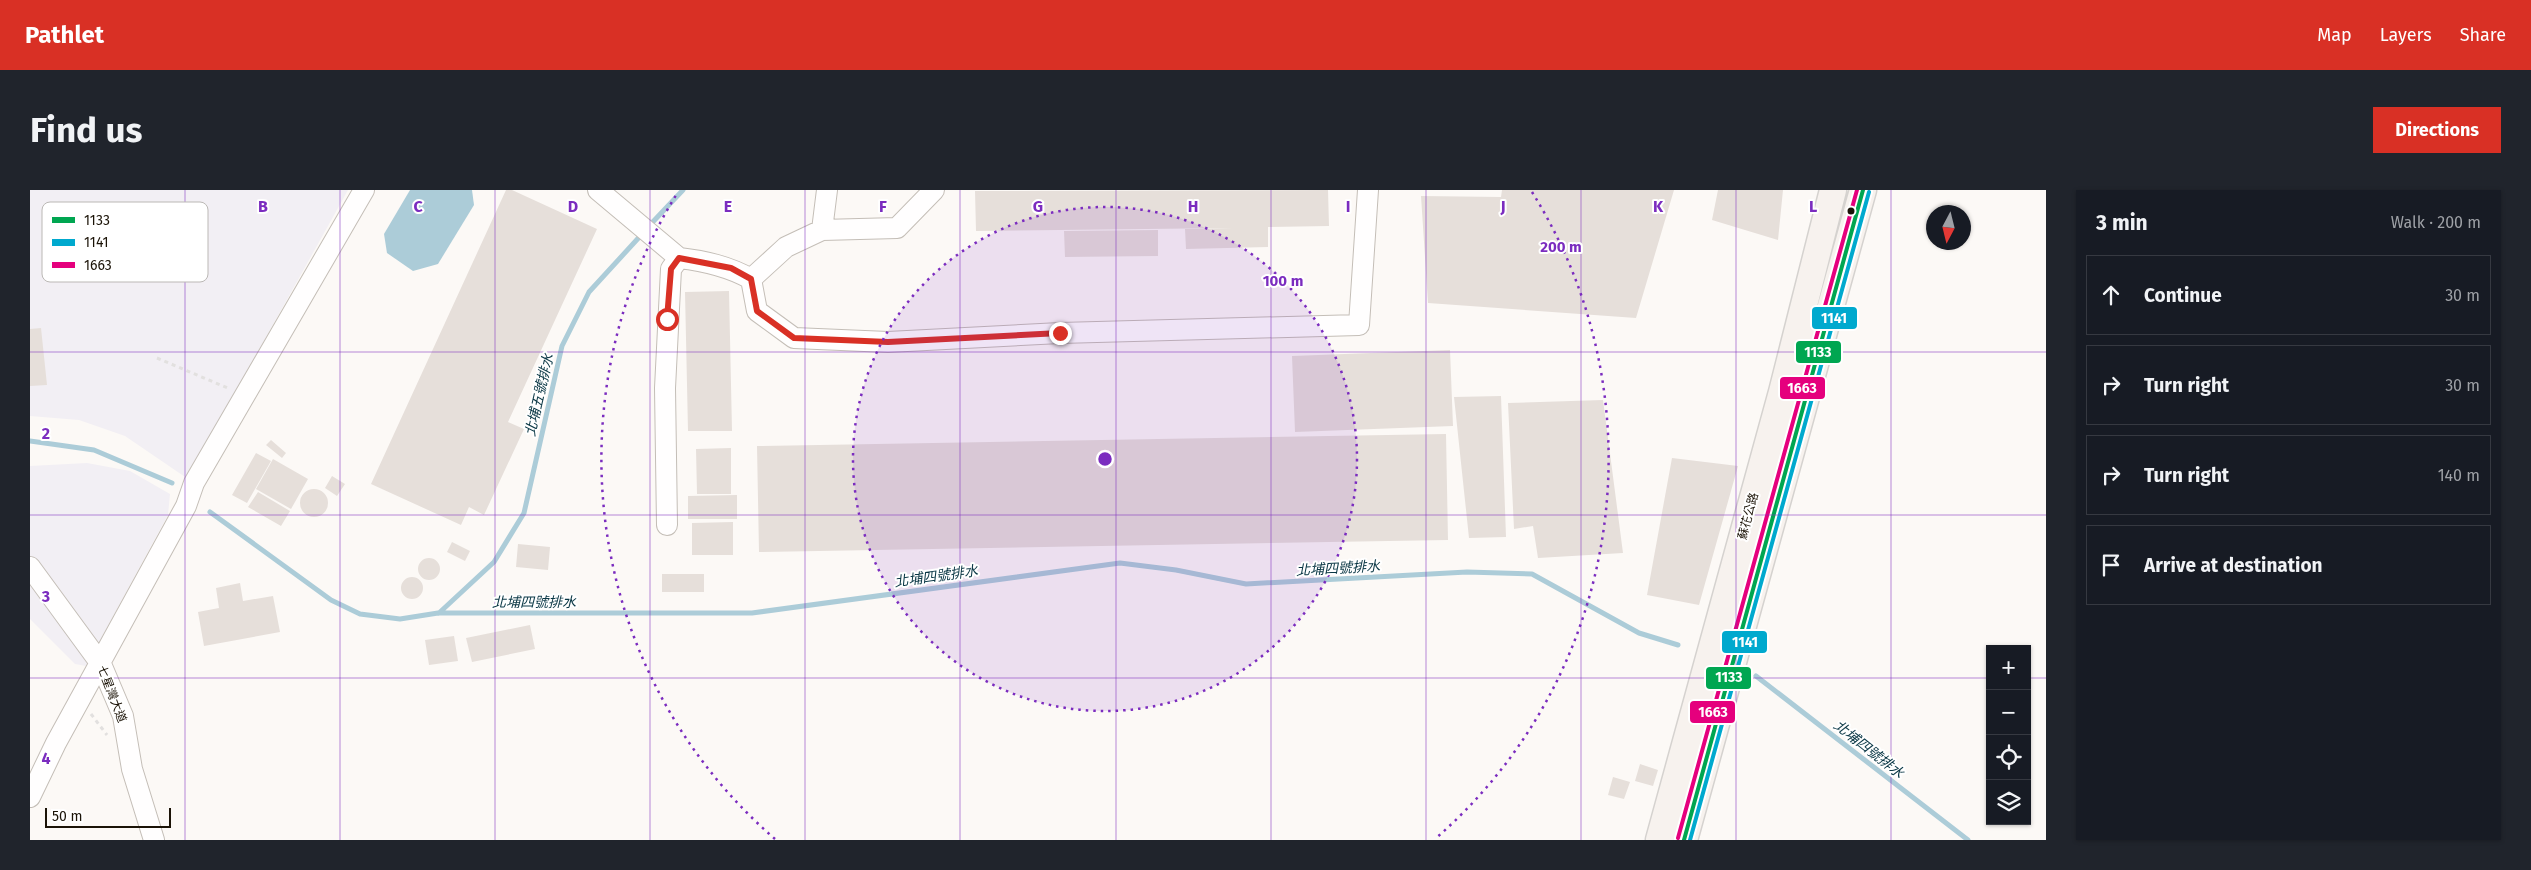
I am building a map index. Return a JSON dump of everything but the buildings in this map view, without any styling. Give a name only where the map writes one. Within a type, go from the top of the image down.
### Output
[{"type":"main road","name":"蘇花公路","points":[[1659,840],[1779,401],[1833,190]]},
{"type":"main road","name":"蘇花公路","points":[[1684,840],[1863,190]]},
{"type":"street","points":[[30,797],[56,743],[186,506],[194,483],[364,190]]},
{"type":"street","points":[[598,190],[679,258],[731,268],[751,279]]},
{"type":"street","points":[[822,230],[827,190]]},
{"type":"street","points":[[751,279],[786,247],[822,230],[897,228],[934,190]]},
{"type":"street","points":[[751,279],[757,311],[794,338],[888,342],[1060,333],[1359,325],[1368,190]]},
{"type":"street","points":[[668,524],[665,388],[667,319],[671,269],[679,258]]},
{"type":"street","name":"七星灣大道","points":[[30,567],[101,664],[123,716],[132,769],[154,840]]},
{"type":"path","points":[[157,358],[244,394]]},
{"type":"shaded area","points":[[30,190],[348,190],[245,375],[191,481],[125,436],[79,420],[30,416]]},
{"type":"shaded area","points":[[87,463],[130,471],[170,494],[168,515],[86,666],[75,664],[30,619],[30,466]]},
{"type":"water","points":[[410,190],[472,190],[474,205],[438,264],[413,271],[387,253],[384,234]]},
{"type":"waterway","name":"北埔五號排水","points":[[648,227],[683,190]]},
{"type":"waterway","name":"北埔五號排水","points":[[439,613],[494,562],[524,513],[562,346],[589,292],[643,233]]},
{"type":"waterway","name":"北埔四號排水","points":[[30,441],[94,450],[172,483]]},
{"type":"waterway","name":"北埔四號排水","points":[[210,512],[331,600],[360,614],[400,619],[438,613],[752,613],[1120,563],[1176,570],[1246,584],[1467,572],[1532,574],[1639,633],[1678,645]]},
{"type":"waterway","name":"北埔四號排水","points":[[1756,676],[1968,840]]},
{"type":"transit line","name":"1663","points":[[1678,838],[1857,190]]},
{"type":"transit line","name":"1133","points":[[1684,840],[1863,190]]},
{"type":"transit line","name":"1141","points":[[1690,840],[1869,192]]},
{"type":"route","points":[[667,319],[671,269],[679,258],[731,268],[751,279],[757,311],[794,338],[888,342],[1060,333]]}]
